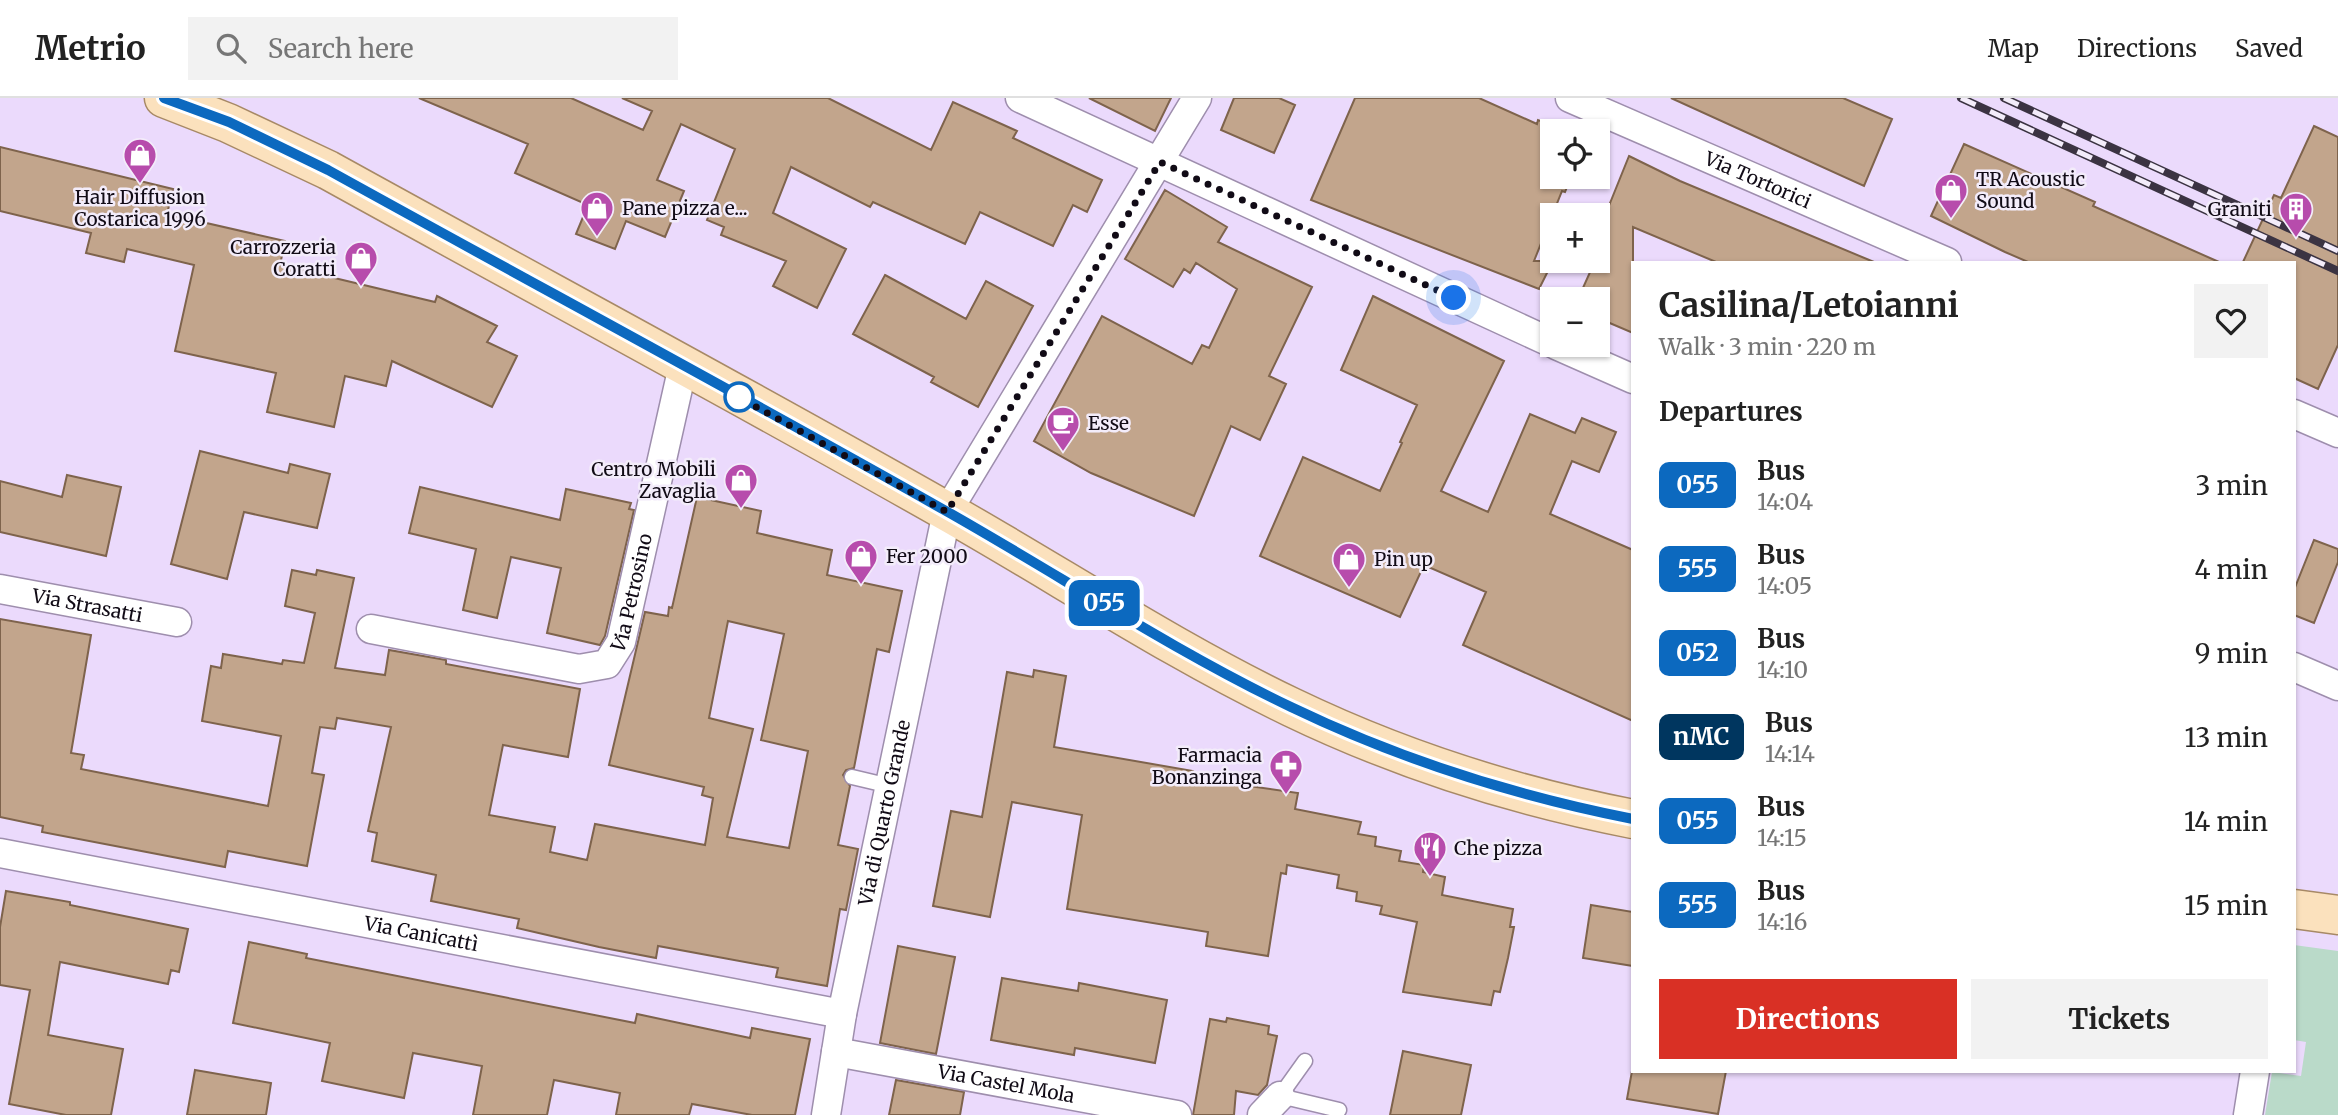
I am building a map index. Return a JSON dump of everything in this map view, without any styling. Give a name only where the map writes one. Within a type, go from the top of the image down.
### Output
[{"type":"main road","points":[[164,98],[229,122],[305,158],[947,512],[1227,674],[1324,723],[1460,774],[1533,796],[1631,819]]},
{"type":"main road","points":[[2296,909],[2338,915]]},
{"type":"street","points":[[1020,98],[1540,338]]},
{"type":"street","name":"Via di Quarto Grande","points":[[826,1115],[842,1014],[947,512],[1197,98]]},
{"type":"street","name":"Via Tortorici","points":[[1570,98],[1945,261]]},
{"type":"street","points":[[1583,357],[1631,378]]},
{"type":"street","name":"Via Petrosino","points":[[371,629],[579,670],[607,664],[621,642],[684,366]]},
{"type":"street","points":[[2296,415],[2338,433]]},
{"type":"street","name":"Via Strasatti","points":[[0,589],[177,622]]},
{"type":"street","points":[[2296,668],[2338,686]]},
{"type":"street","name":"Via Canicattì","points":[[0,853],[842,1014]]},
{"type":"street","name":"Via Castel Mola","points":[[836,1052],[1177,1115]]},
{"type":"street","points":[[2248,1115],[2255,1073]]},
{"type":"lane","points":[[852,777],[890,786]]},
{"type":"lane","points":[[1271,1106],[1305,1061]]},
{"type":"lane","points":[[1271,1106],[1339,1110]]},
{"type":"green space","points":[[2296,945],[2338,951],[2338,1115],[2265,1115],[2272,1073],[2301,1076],[2306,1042],[2296,1040]]},
{"type":"building","points":[[419,98],[571,98],[643,130],[652,111],[622,98],[828,98],[931,150],[953,102],[1017,131],[1013,138],[1102,180],[1087,212],[1073,205],[1053,246],[980,212],[965,244],[873,202],[870,207],[791,167],[773,213],[846,249],[817,308],[773,286],[786,261],[721,235],[724,227],[707,220],[735,149],[681,124],[657,180],[684,191],[665,237],[626,221],[615,249],[576,234],[588,205],[515,173],[528,144]]},
{"type":"building","points":[[1089,98],[1171,98],[1155,131]]},
{"type":"building","points":[[1234,98],[1279,98],[1295,105],[1274,153],[1221,130]]},
{"type":"building","points":[[1355,98],[1479,98],[1537,124],[1540,121],[1540,189],[1566,189],[1565,192],[1562,191],[1557,203],[1540,203],[1540,246],[1534,261],[1540,261],[1540,273],[1547,273],[1539,289],[1311,200]]},
{"type":"building","points":[[1671,98],[1843,98],[1892,119],[1864,186]]},
{"type":"building","points":[[2314,126],[2338,137],[2338,345],[2318,389],[2296,379],[2296,261],[2243,261],[2274,195],[2281,198]]},
{"type":"building","points":[[1964,144],[2095,202],[2093,206],[2217,261],[2026,261],[1931,216]]},
{"type":"building","points":[[0,147],[173,189],[167,214],[285,241],[280,265],[435,302],[437,296],[497,326],[487,342],[517,356],[492,407],[392,361],[386,386],[345,376],[334,427],[267,412],[276,373],[175,351],[194,265],[127,249],[124,262],[86,253],[91,233],[0,211]]},
{"type":"building","points":[[1629,156],[1680,181],[1872,261],[1714,261],[1633,227],[1631,332],[1610,323],[1610,287],[1583,287],[1590,273],[1610,273],[1610,203]]},
{"type":"building","points":[[1165,190],[1227,227],[1218,242],[1312,287],[1269,376],[1286,384],[1260,440],[1231,426],[1194,516],[1091,473],[1034,441],[1102,316],[1192,364],[1202,345],[1209,348],[1237,289],[1196,263],[1190,273],[1184,269],[1173,287],[1125,259]]},
{"type":"building","points":[[885,275],[966,319],[986,281],[1033,306],[978,407],[931,382],[934,377],[853,334]]},
{"type":"building","points":[[1373,296],[1504,361],[1441,491],[1488,512],[1530,414],[1575,433],[1582,418],[1616,432],[1599,472],[1572,461],[1550,514],[1631,549],[1631,720],[1463,645],[1486,592],[1424,565],[1400,617],[1260,556],[1303,457],[1380,491],[1402,443],[1400,442],[1417,405],[1341,370]]},
{"type":"building","points":[[200,451],[288,473],[290,464],[330,474],[317,528],[244,512],[227,579],[171,564]]},
{"type":"building","points":[[67,475],[121,487],[106,556],[0,532],[0,481],[62,497]]},
{"type":"building","points":[[420,487],[560,520],[566,489],[631,503],[629,509],[634,510],[605,636],[600,645],[547,633],[561,568],[511,557],[497,618],[463,610],[476,549],[409,533]]},
{"type":"building","points":[[697,497],[761,511],[757,533],[832,550],[827,575],[902,591],[889,652],[877,649],[854,768],[846,770],[843,775],[850,786],[838,845],[858,849],[846,910],[840,909],[827,986],[776,977],[778,968],[658,946],[656,958],[599,947],[517,928],[519,919],[431,901],[436,875],[372,861],[377,833],[368,831],[391,727],[337,718],[335,729],[320,727],[312,773],[324,775],[307,866],[228,851],[225,867],[42,832],[43,826],[0,817],[0,619],[91,635],[71,753],[84,755],[81,769],[268,806],[281,736],[202,721],[211,666],[221,668],[223,654],[282,664],[283,660],[304,663],[315,613],[285,606],[292,570],[316,575],[317,570],[354,578],[335,668],[385,675],[389,650],[446,660],[446,664],[580,689],[568,757],[503,745],[489,815],[555,827],[550,852],[587,860],[595,824],[705,845],[713,798],[702,795],[704,787],[609,765],[645,612],[668,616],[669,607],[672,608]],"holes":[[[728,621],[784,634],[761,740],[808,751],[789,848],[727,837],[753,729],[709,718]]]},
{"type":"building","points":[[2314,540],[2338,549],[2338,562],[2314,623],[2296,616],[2296,585]]},
{"type":"building","points":[[1034,670],[1066,676],[1054,747],[1193,771],[1192,778],[1298,793],[1295,809],[1361,822],[1358,834],[1376,837],[1375,846],[1401,851],[1399,861],[1424,865],[1423,872],[1445,877],[1442,895],[1513,909],[1510,927],[1514,927],[1508,958],[1500,992],[1494,991],[1491,1005],[1403,992],[1417,922],[1380,914],[1382,906],[1356,901],[1357,892],[1337,888],[1339,875],[1287,865],[1286,874],[1281,873],[1268,956],[1206,946],[1208,932],[1067,909],[1082,815],[1012,802],[990,917],[933,906],[951,811],[982,817],[1007,672],[1033,677]]},
{"type":"building","points":[[6,891],[70,902],[70,905],[188,929],[179,972],[171,970],[168,984],[60,962],[48,1035],[123,1049],[111,1115],[66,1115],[9,1104],[30,990],[0,985],[0,927]]},
{"type":"building","points":[[1591,905],[1631,912],[1631,966],[1583,958]]},
{"type":"building","points":[[249,942],[307,954],[306,958],[635,1023],[637,1014],[750,1038],[752,1028],[810,1039],[795,1115],[752,1115],[692,1104],[689,1115],[616,1115],[620,1093],[554,1080],[547,1115],[473,1115],[482,1066],[413,1053],[404,1098],[322,1081],[330,1043],[233,1023]]},
{"type":"building","points":[[898,946],[955,957],[936,1054],[880,1043]]},
{"type":"building","points":[[1002,978],[1078,991],[1079,983],[1167,1000],[1155,1063],[1075,1048],[1074,1055],[991,1040]]},
{"type":"building","points":[[1227,1018],[1269,1026],[1268,1034],[1277,1036],[1267,1085],[1258,1095],[1236,1091],[1234,1115],[1193,1115],[1210,1019],[1226,1022]]},
{"type":"building","points":[[1403,1051],[1471,1065],[1461,1115],[1390,1115]]},
{"type":"building","points":[[195,1070],[271,1083],[266,1115],[187,1115]]},
{"type":"building","points":[[1632,1073],[1726,1073],[1718,1114],[1627,1099]]},
{"type":"building","points":[[896,1080],[964,1092],[960,1115],[889,1115]]},
{"type":"railway","points":[[1961,98],[2338,271]]},
{"type":"railway","points":[[2004,98],[2338,251]]},
{"type":"bus line","name":"055","points":[[164,98],[229,122],[328,170],[947,512],[1205,662],[1288,706],[1357,737],[1435,766],[1507,789],[1631,819]]},
{"type":"place","name":"Hair Diffusion Costarica 1996","points":[[140,185]]},
{"type":"place","name":"TR Acoustic Sound","points":[[1951,220]]},
{"type":"place","name":"Pane pizza e...","points":[[597,238]]},
{"type":"place","name":"Graniti","points":[[2296,239]]},
{"type":"place","name":"Carrozzeria Coratti","points":[[361,288]]},
{"type":"place","name":"Esse","points":[[1063,453]]},
{"type":"place","name":"Centro Mobili Zavaglia","points":[[741,510]]},
{"type":"place","name":"Fer 2000","points":[[861,586]]},
{"type":"place","name":"Pin up","points":[[1349,589]]},
{"type":"place","name":"Farmacia Bonanzinga","points":[[1286,796]]},
{"type":"place","name":"Che pizza","points":[[1430,878]]},
{"type":"route","points":[[739,397],[731,393],[947,512],[1160,162],[1454,298]]}]
